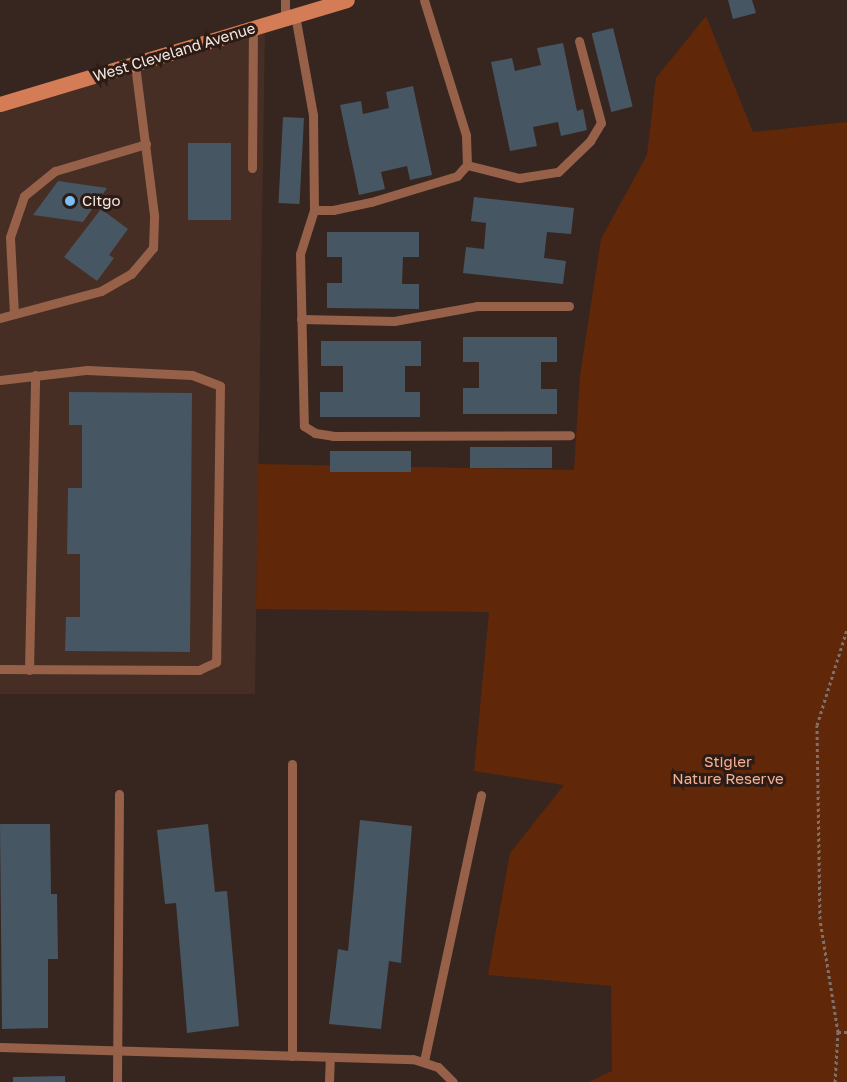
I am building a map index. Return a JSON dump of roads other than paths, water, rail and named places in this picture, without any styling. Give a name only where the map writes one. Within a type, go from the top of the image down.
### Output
[{"type":"main road","name":"West Cleveland Avenue","points":[[0,104],[347,0]]},
{"type":"lane","points":[[285,0],[313,115],[314,210],[300,254],[302,417],[308,431],[333,436],[570,435]]},
{"type":"lane","points":[[314,210],[333,210],[371,202],[457,176],[467,165],[466,135],[424,0]]},
{"type":"lane","points":[[252,168],[253,28]]},
{"type":"lane","points":[[467,165],[519,178],[558,172],[590,141],[601,123],[579,41]]},
{"type":"lane","points":[[0,318],[101,291],[131,274],[153,248],[154,215],[135,65]]},
{"type":"lane","points":[[14,314],[10,237],[24,196],[55,171],[146,144]]},
{"type":"lane","points":[[301,319],[394,321],[477,306],[569,306]]},
{"type":"lane","points":[[0,380],[87,370],[192,375],[220,386],[216,662],[199,670],[0,669]]},
{"type":"lane","points":[[29,669],[34,375]]},
{"type":"lane","points":[[292,764],[292,1056]]},
{"type":"lane","points":[[117,1082],[119,794]]},
{"type":"lane","points":[[424,1061],[481,795]]},
{"type":"lane","points":[[0,1047],[424,1061],[438,1066],[453,1082]]},
{"type":"lane","points":[[329,1082],[330,1059]]},
{"type":"place","name":"Citgo","points":[[70,201]]},
{"type":"park label","name":"Stigler Nature Reserve","points":[[728,770]]}]
